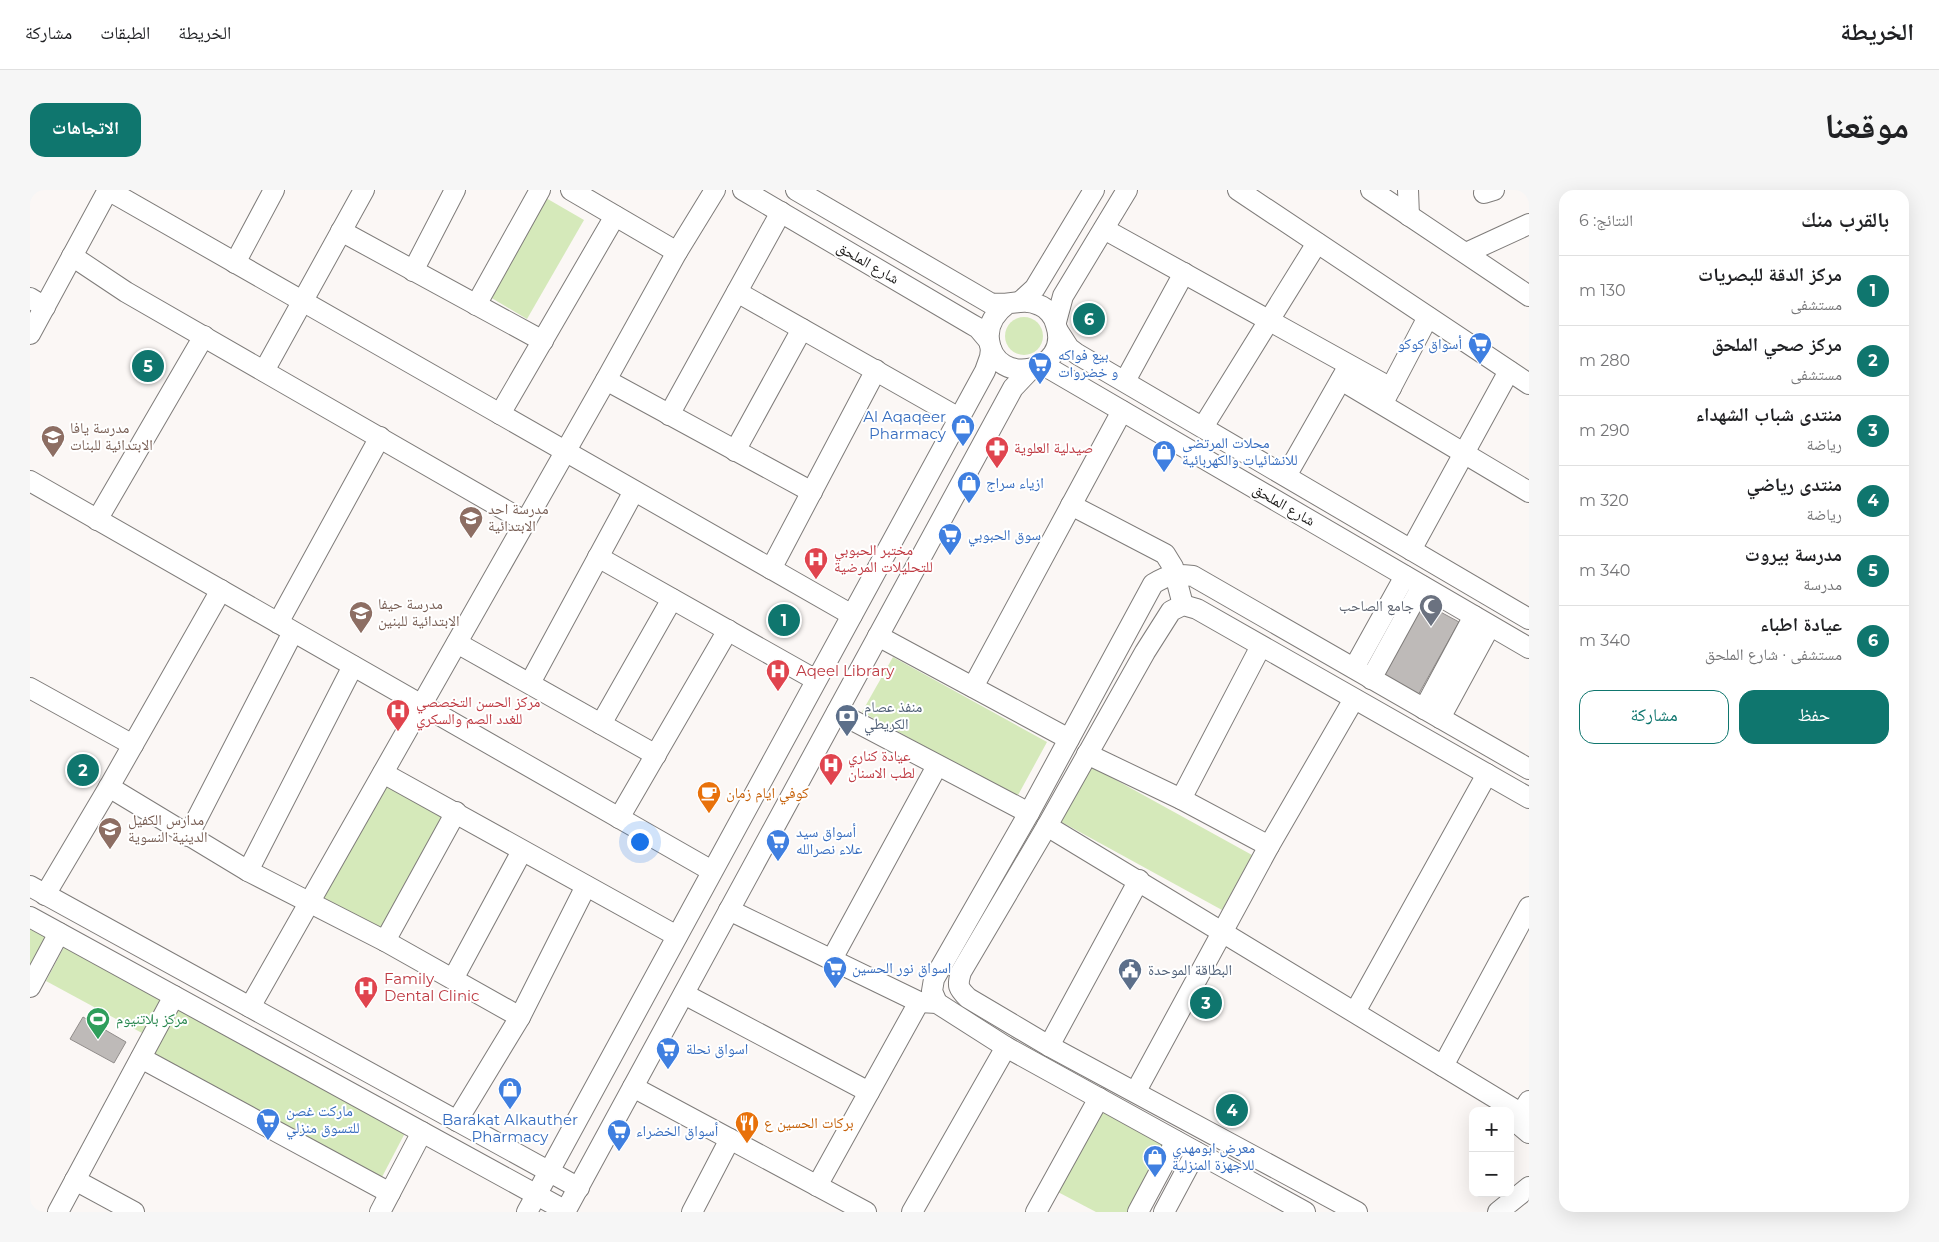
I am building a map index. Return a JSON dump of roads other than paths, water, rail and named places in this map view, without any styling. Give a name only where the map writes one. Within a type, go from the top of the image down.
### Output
[{"type":"street","points":[[30,334],[37,302],[72,256],[108,190],[852,615]]},
{"type":"street","points":[[236,263],[272,190]]},
{"type":"street","points":[[264,371],[364,190]]},
{"type":"street","points":[[413,271],[455,190]]},
{"type":"street","points":[[476,305],[540,190]]},
{"type":"street","points":[[571,190],[677,252]]},
{"type":"street","points":[[254,1009],[310,902],[566,452],[677,252],[716,190]]},
{"type":"street","name":"شارع الملحق","points":[[743,190],[978,328],[990,345]]},
{"type":"street","name":"شارع الملحق","points":[[796,190],[986,301],[999,305],[1015,302]]},
{"type":"street","points":[[532,1204],[988,364],[990,324],[1000,309],[1015,302],[1035,288],[1094,190]]},
{"type":"street","points":[[30,917],[422,1132],[532,1204],[566,1212],[1012,388],[1034,368],[1047,361],[1054,353],[1058,342],[1057,327],[1063,296],[1127,190]]},
{"type":"street","points":[[1238,190],[1529,384]]},
{"type":"street","points":[[1371,190],[1529,296]]},
{"type":"street","points":[[1408,190],[1409,216]]},
{"type":"street","points":[[670,415],[781,212]]},
{"type":"street","points":[[500,414],[615,216]]},
{"type":"street","points":[[1466,254],[1529,224]]},
{"type":"street","points":[[1104,229],[1269,321],[1345,372],[1387,397],[1464,453],[1529,492]]},
{"type":"street","points":[[341,231],[542,342]]},
{"type":"street","points":[[1203,427],[1317,242]]},
{"type":"street","points":[[72,256],[126,292],[526,522]]},
{"type":"street","points":[[1125,381],[1184,273]]},
{"type":"street","points":[[737,292],[959,418]]},
{"type":"street","points":[[1015,302],[1033,302],[1042,306],[1050,313],[1057,327]]},
{"type":"street","points":[[1387,397],[1428,317]]},
{"type":"street","name":"شارع الملحق","points":[[1057,327],[1069,348],[1077,354],[1529,619]]},
{"type":"street","points":[[735,451],[802,329]]},
{"type":"street","points":[[97,520],[204,336]]},
{"type":"street","points":[[990,345],[1003,364],[1021,370],[1034,368]]},
{"type":"street","name":"شارع الملحق","points":[[1034,368],[1045,367],[1052,370],[1529,648]]},
{"type":"street","points":[[771,569],[876,370]]},
{"type":"street","points":[[1411,550],[1510,371]]},
{"type":"street","points":[[1286,476],[1345,372]]},
{"type":"street","points":[[606,380],[812,492]]},
{"type":"street","points":[[972,687],[1122,411]]},
{"type":"street","points":[[188,836],[286,627],[380,438]]},
{"type":"street","points":[[30,481],[712,872]]},
{"type":"street","points":[[530,683],[634,491]]},
{"type":"street","points":[[1071,505],[1157,550],[1170,560],[1183,605]]},
{"type":"street","points":[[598,557],[816,680]]},
{"type":"street","points":[[817,1186],[869,1092],[928,1002],[934,979],[1029,813],[1153,584],[1165,576],[1174,574],[1193,576],[1529,769]]},
{"type":"street","points":[[1354,668],[1405,576]]},
{"type":"street","points":[[1371,678],[1422,586]]},
{"type":"street","points":[[221,590],[109,788],[38,890],[579,1188]]},
{"type":"street","points":[[601,724],[672,599]]},
{"type":"street","points":[[1357,1212],[1136,1091],[1049,1046],[968,998],[959,989],[961,972],[1151,644],[1171,611],[1183,605],[1197,609],[1487,774],[1526,790]]},
{"type":"street","points":[[1432,714],[1482,621]]},
{"type":"street","points":[[620,818],[728,630]]},
{"type":"street","points":[[878,636],[1069,739]]},
{"type":"street","points":[[457,643],[656,755]]},
{"type":"street","points":[[1180,799],[1260,646]]},
{"type":"street","points":[[248,871],[353,666]]},
{"type":"street","points":[[30,688],[133,745]]},
{"type":"street","points":[[1136,1091],[1269,846],[1354,699]]},
{"type":"street","points":[[837,712],[1029,813]]},
{"type":"street","points":[[1087,754],[1180,799],[1269,846]]},
{"type":"street","points":[[832,960],[937,766]]},
{"type":"street","points":[[383,773],[677,936]]},
{"type":"street","points":[[1355,1012],[1487,774]]},
{"type":"street","points":[[109,788],[248,871],[385,941],[520,1017]]},
{"type":"street","points":[[385,941],[456,812]]},
{"type":"street","points":[[1047,826],[1139,880],[1443,1066],[1525,1108],[1516,1122],[1529,1133]]},
{"type":"street","points":[[453,979],[522,851]]},
{"type":"street","points":[[1049,1046],[1139,880]]},
{"type":"street","points":[[456,1120],[520,1017],[586,886]]},
{"type":"street","points":[[1443,1066],[1529,907]]},
{"type":"street","points":[[729,910],[832,960],[928,1002],[1006,1048],[1305,1212]]},
{"type":"street","points":[[30,987],[59,933]]},
{"type":"street","points":[[928,1002],[959,989]]},
{"type":"street","points":[[684,994],[869,1092]]},
{"type":"street","points":[[58,1212],[174,996]]},
{"type":"street","points":[[243,1034],[253,1028],[258,1017],[254,1009]]},
{"type":"street","points":[[271,1050],[272,1035],[276,1029],[283,1025]]},
{"type":"street","points":[[912,1212],[1006,1048]]},
{"type":"street","points":[[141,1058],[390,1193]]},
{"type":"street","points":[[633,1087],[866,1212]]},
{"type":"street","points":[[1036,1212],[1099,1098]]},
{"type":"street","points":[[380,1212],[422,1132]]},
{"type":"street","points":[[692,1212],[730,1139]]},
{"type":"street","points":[[1138,1212],[1176,1141]]},
{"type":"street","points":[[1164,1212],[1196,1152]]},
{"type":"street","points":[[1268,1192],[1281,1171]]},
{"type":"street","points":[[75,1180],[134,1212]]},
{"type":"street","points":[[1498,1212],[1529,1187]]},
{"type":"place","name":"عيادة اطباء","points":[[1089,319]]},
{"type":"place","name":"أسواق كوكو","points":[[1480,365]]},
{"type":"place","name":"مدرسة بيروت","points":[[148,366]]},
{"type":"place","name":"بيع فواكه و خضروات","points":[[1040,385]]},
{"type":"place","name":"Al Aqaqeer Pharmacy","points":[[963,447]]},
{"type":"place","name":"مدرسة يافا الابتدائية للبنات","points":[[53,458]]},
{"type":"place","name":"صيدلية العلوية","points":[[997,469]]},
{"type":"place","name":"محلات المرتضى للانشائيات والكهربائية","points":[[1164,473]]},
{"type":"place","name":"ازياء سراج","points":[[969,504]]},
{"type":"place","name":"مدرسة احد الابتدائية","points":[[471,539]]},
{"type":"place","name":"سوق الحبوبي","points":[[950,556]]},
{"type":"place","name":"مختبر الحبوبي للتحليلات المرضية","points":[[816,580]]},
{"type":"place","name":"مركز الدقة للبصريات","points":[[784,620]]},
{"type":"place","name":"جامع الصاحب","points":[[1431,627]]},
{"type":"place","name":"مدرسة حيفا الابتدائية للبنين","points":[[361,634]]},
{"type":"place","name":"Aqeel Library","points":[[778,692]]},
{"type":"place","name":"مركز الحسن التخصصي للغدد الصم والسكري","points":[[398,732]]},
{"type":"place","name":"منفذ عصام الكريطي","points":[[847,737]]},
{"type":"place","name":"مركز صحي الملحق","points":[[83,770]]},
{"type":"place","name":"عيادة كناري لطب الاسنان","points":[[831,786]]},
{"type":"place","name":"كوفي ايام زمان","points":[[709,814]]},
{"type":"place","name":"مدارس الكفيل الدينية النسوية","points":[[110,850]]},
{"type":"place","name":"أسواق سيد علاء نصرالله","points":[[778,862]]},
{"type":"place","name":"اسواق نور الحسين","points":[[835,989]]},
{"type":"place","name":"البطاقة الموحدة","points":[[1130,991]]},
{"type":"place","name":"منتدى شباب الشهداء","points":[[1206,1003]]},
{"type":"place","name":"Family Dental Clinic","points":[[366,1009]]},
{"type":"place","name":"مركز بلاتنيوم","points":[[98,1040]]},
{"type":"place","name":"اسواق نحلة","points":[[668,1070]]},
{"type":"place","name":"Barakat Alkauther Pharmacy","points":[[510,1110]]},
{"type":"place","name":"منتدى رياضي","points":[[1232,1110]]},
{"type":"place","name":"ماركت غصن للتسوق منزلي","points":[[268,1141]]},
{"type":"place","name":"بركات الحسين ع","points":[[747,1144]]},
{"type":"place","name":"أسواق الخضراء","points":[[619,1152]]},
{"type":"place","name":"معرض ابومهدي للاجهزة المنزلية","points":[[1155,1178]]}]
